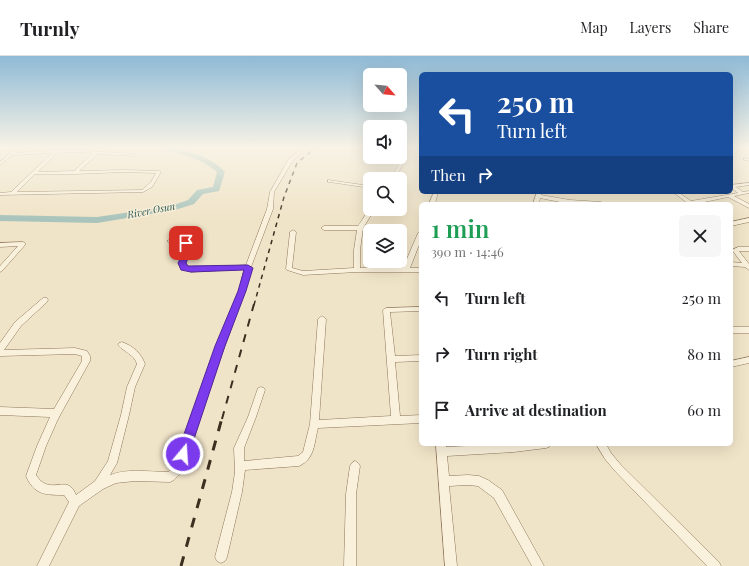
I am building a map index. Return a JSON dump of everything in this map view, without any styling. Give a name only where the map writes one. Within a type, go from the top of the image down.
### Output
[{"type":"street","points":[[12,194],[34,173],[122,172]]},
{"type":"street","points":[[0,194],[143,191],[147,189],[154,181],[158,172]]},
{"type":"street","points":[[43,566],[75,502],[99,485],[116,478],[135,476],[170,477],[176,473],[220,346],[242,291],[248,268],[270,209],[272,192],[284,172]]},
{"type":"street","points":[[330,182],[363,186]]},
{"type":"street","points":[[733,186],[749,184]]},
{"type":"street","points":[[733,187],[742,193]]},
{"type":"street","points":[[697,202],[749,192]]},
{"type":"street","points":[[539,194],[570,202]]},
{"type":"street","points":[[678,194],[690,202]]},
{"type":"street","points":[[728,196],[749,206]]},
{"type":"street","points":[[357,270],[357,250],[360,228],[368,216]]},
{"type":"street","points":[[733,224],[749,220]]},
{"type":"street","points":[[324,228],[360,228]]},
{"type":"street","points":[[293,232],[289,263],[289,269],[293,271],[303,273],[357,270],[419,270]]},
{"type":"street","points":[[406,269],[419,238]]},
{"type":"street","points":[[170,241],[186,243],[188,251],[182,263],[184,268],[197,270],[248,268]]},
{"type":"street","points":[[0,245],[23,244],[0,270]]},
{"type":"street","points":[[747,267],[735,250],[749,249]]},
{"type":"street","points":[[733,264],[747,267]]},
{"type":"street","points":[[0,349],[18,324],[45,300]]},
{"type":"street","points":[[396,419],[386,310],[419,309]]},
{"type":"street","points":[[239,466],[299,461],[307,454],[314,424],[322,319]]},
{"type":"street","points":[[733,329],[749,330]]},
{"type":"street","points":[[99,485],[112,463],[131,387],[141,364],[139,358],[131,350],[122,345]]},
{"type":"street","points":[[0,353],[74,351],[84,353],[86,356],[86,361],[56,413],[35,461],[31,476],[35,485],[44,490],[67,490],[75,502]]},
{"type":"street","points":[[391,358],[419,358]]},
{"type":"street","points":[[733,364],[749,360]]},
{"type":"street","points":[[221,557],[237,492],[239,448],[252,417],[260,390]]},
{"type":"street","points":[[0,411],[56,413]]},
{"type":"street","points":[[314,424],[419,419]]},
{"type":"street","points":[[451,566],[442,448],[514,448],[530,446]]},
{"type":"street","points":[[602,446],[618,468],[715,566]]},
{"type":"street","points":[[350,566],[351,494],[355,466]]},
{"type":"street","points":[[445,481],[478,479],[498,494],[538,566]]},
{"type":"waterway","name":"River Osun","points":[[0,218],[97,220],[172,208],[191,202],[200,192],[216,189],[221,172]]},
{"type":"railway","points":[[254,305],[284,197],[294,172]]},
{"type":"railway","points":[[222,419],[254,304]]},
{"type":"railway","points":[[181,566],[222,418]]},
{"type":"route","points":[[183,454],[220,346],[242,291],[248,268],[231,267],[208,270],[191,270],[184,268],[182,263],[188,251],[186,243]]}]
